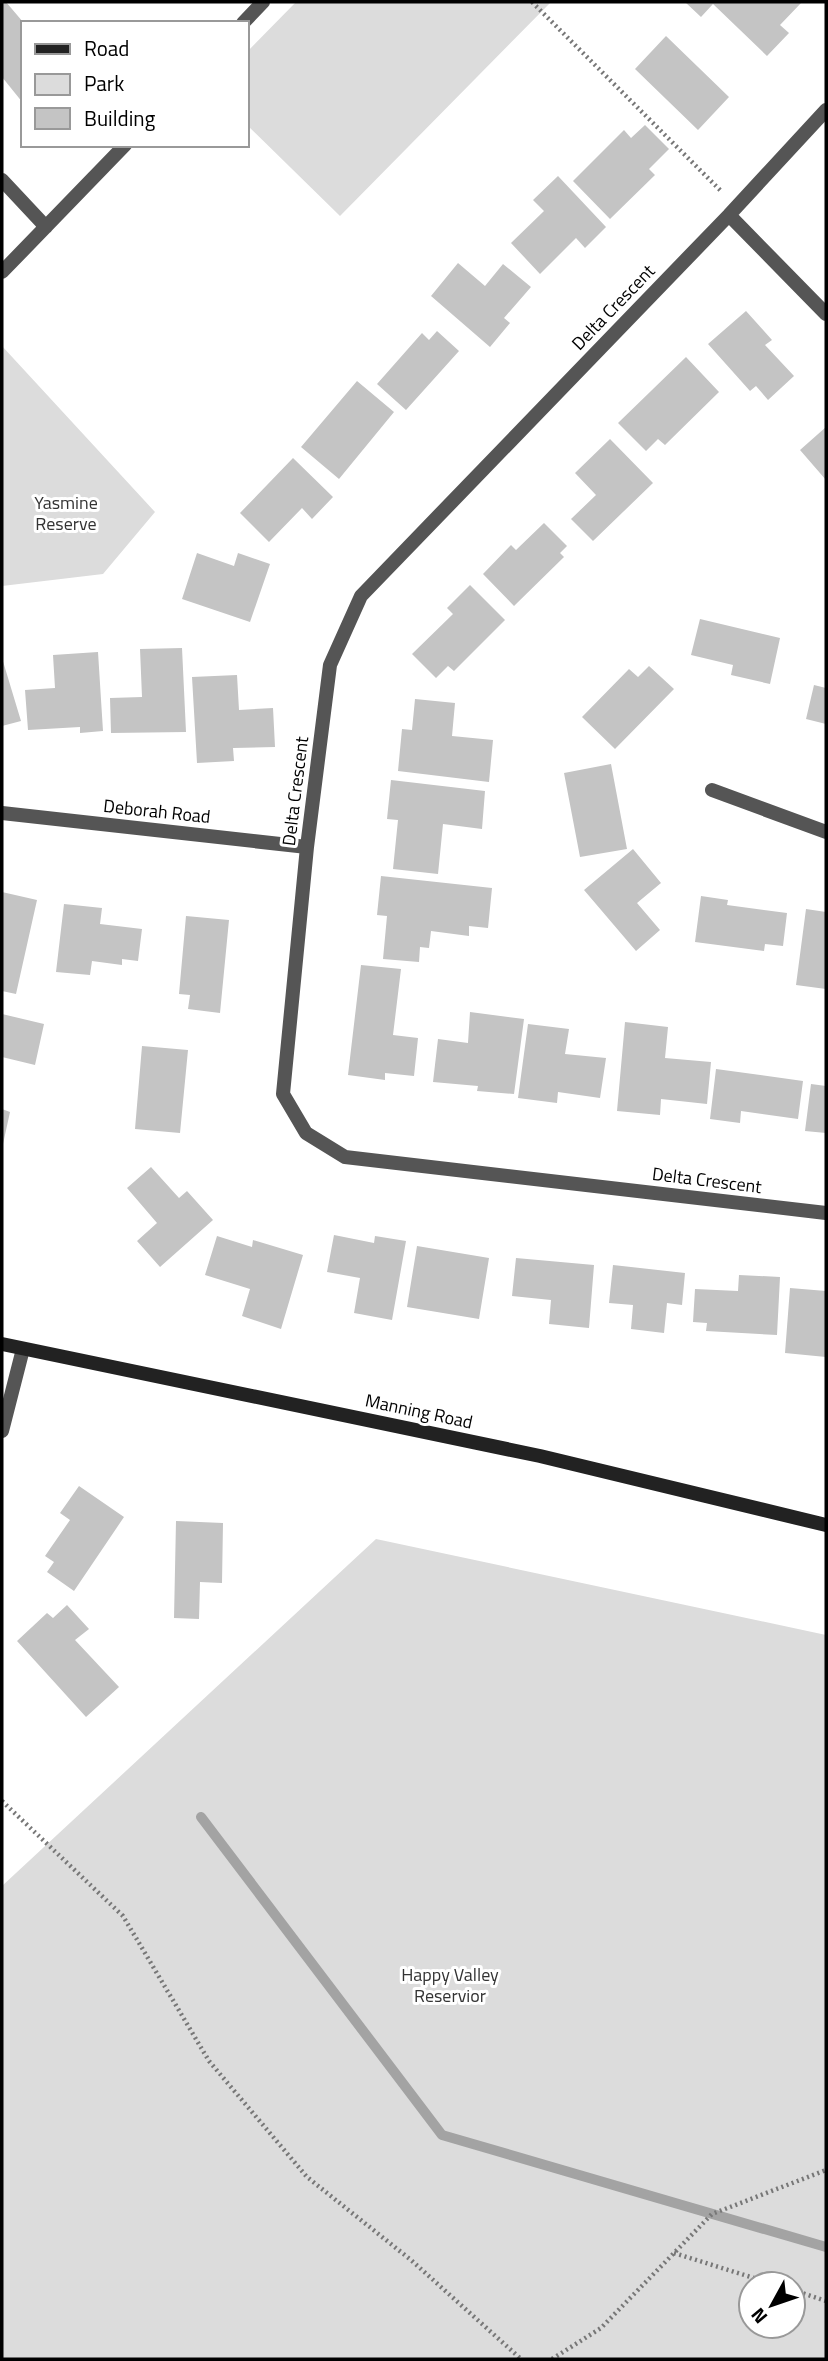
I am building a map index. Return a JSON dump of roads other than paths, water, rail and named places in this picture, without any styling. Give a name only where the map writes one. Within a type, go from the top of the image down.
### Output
[{"type":"street","points":[[245,21],[263,2]]},
{"type":"street","name":"Delta Crescent","points":[[826,110],[733,211],[361,596],[330,665],[307,847],[283,1094],[306,1133],[345,1157],[826,1213]]},
{"type":"street","points":[[2,272],[123,147]]},
{"type":"street","points":[[2,180],[46,227]]},
{"type":"street","points":[[733,211],[826,314]]},
{"type":"street","points":[[712,790],[826,832]]},
{"type":"street","name":"Deborah Road","points":[[2,813],[307,847]]},
{"type":"street","name":"Manning Road","points":[[2,1344],[540,1456],[826,1525]]},
{"type":"street","points":[[2,1430],[23,1349]]},
{"type":"waterway","points":[[201,1817],[442,2135],[826,2247]]},
{"type":"park label","name":"Yasmine Reserve","points":[[66,512]]},
{"type":"park label","name":"Happy Valley Reservior","points":[[450,1984]]}]
